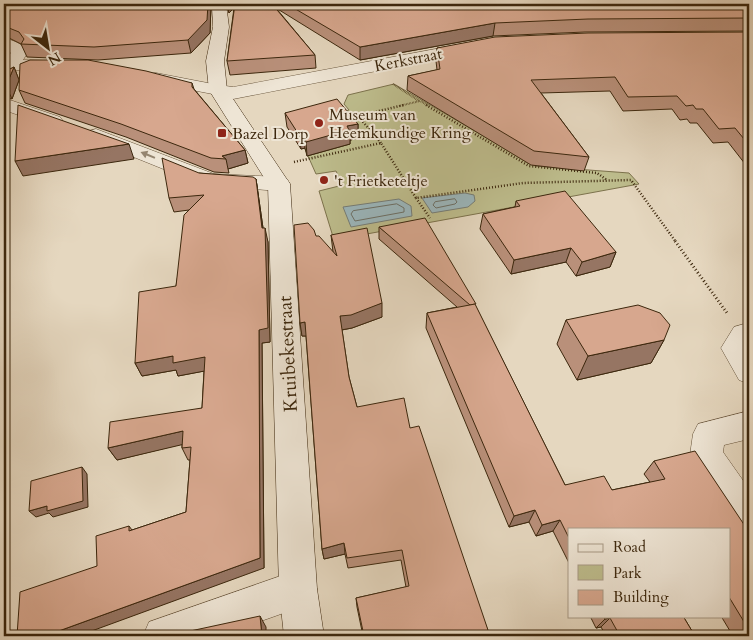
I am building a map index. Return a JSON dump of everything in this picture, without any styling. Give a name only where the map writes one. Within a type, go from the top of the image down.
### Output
[{"type":"street","points":[[218,4],[221,27],[215,61],[218,90]]},
{"type":"street","points":[[4,42],[12,45],[20,52],[20,55],[5,64]]},
{"type":"street","name":"Kerkstraat","points":[[138,74],[233,93],[494,43]]},
{"type":"street","points":[[5,64],[28,66],[70,64]]},
{"type":"street","name":"Kruibekestraat","points":[[218,90],[273,176],[298,589],[304,636]]},
{"type":"street","points":[[4,104],[78,129],[212,180],[273,176]]},
{"type":"street","points":[[746,335],[735,348],[749,372]]},
{"type":"street","points":[[749,425],[709,434],[706,455],[749,519]]},
{"type":"street","points":[[163,636],[298,589]]},
{"type":"path","points":[[430,218],[382,143],[358,116],[420,101],[529,166],[597,173],[608,180]]},
{"type":"path","points":[[273,176],[382,143]]},
{"type":"path","points":[[416,198],[524,183],[630,180],[746,335]]},
{"type":"green space","points":[[394,84],[535,166],[629,173],[639,184],[334,240],[319,191],[343,185],[336,171],[316,174],[304,147],[348,142],[357,137],[338,113],[349,110],[344,104],[348,95]]},
{"type":"water","points":[[465,193],[474,195],[475,201],[468,207],[432,213],[422,198]]},
{"type":"water","points":[[399,199],[411,206],[412,216],[351,227],[343,207]]},
{"type":"building","points":[[4,4],[208,4],[207,20],[188,40],[94,47],[21,44],[24,39],[19,32],[4,26]]},
{"type":"building","points":[[235,4],[272,4],[315,55],[227,61]]},
{"type":"building","points":[[287,4],[749,4],[749,18],[588,19],[495,23],[360,47]]},
{"type":"building","points":[[749,32],[749,145],[735,128],[719,129],[703,109],[696,109],[693,105],[686,106],[677,96],[628,97],[615,77],[531,80],[589,157],[534,151],[408,76],[440,69],[437,48],[495,37],[588,33]]},
{"type":"building","points":[[30,60],[88,60],[146,71],[192,83],[192,87],[245,150],[222,156],[226,159],[211,158],[121,124],[19,90],[20,64]]},
{"type":"building","points":[[14,67],[6,86],[4,86],[4,72]]},
{"type":"building","points":[[337,99],[358,124],[347,126],[349,130],[306,142],[304,134],[299,135],[285,113]]},
{"type":"building","points":[[18,105],[129,144],[15,161]]},
{"type":"building","points":[[162,158],[199,173],[253,177],[256,179],[262,228],[265,228],[268,328],[259,330],[260,558],[45,636],[17,636],[20,592],[97,566],[96,536],[129,526],[129,531],[186,512],[191,447],[182,448],[183,431],[108,448],[110,422],[202,408],[205,357],[173,363],[173,356],[135,363],[139,292],[176,286],[184,215],[204,195],[169,198]]},
{"type":"building","points":[[565,191],[616,252],[582,262],[571,248],[514,260],[483,214],[520,206],[516,201]]},
{"type":"building","points":[[425,218],[476,304],[470,305],[379,227]]},
{"type":"building","points":[[308,223],[316,236],[319,236],[337,256],[331,235],[367,228],[382,303],[351,315],[340,316],[349,377],[357,407],[404,398],[410,428],[419,426],[490,636],[364,636],[356,598],[409,586],[402,550],[347,558],[344,543],[322,549],[305,322],[300,323],[294,225]]},
{"type":"building","points":[[475,304],[565,485],[604,476],[612,490],[665,479],[654,461],[695,451],[749,532],[749,630],[730,599],[730,528],[568,528],[568,536],[560,520],[542,525],[535,510],[514,516],[427,313]]},
{"type":"building","points":[[638,305],[660,313],[670,325],[664,340],[588,356],[566,320]]},
{"type":"building","points":[[82,467],[83,501],[47,511],[47,506],[29,511],[31,481]]},
{"type":"building","points":[[260,616],[262,636],[173,636],[181,633]]},
{"type":"building","points":[[610,618],[684,618],[695,636],[620,636]]},
{"type":"place","name":"Museum van Heemkundige Kring","points":[[319,123]]},
{"type":"place","name":"Bazel Dorp","points":[[222,133]]},
{"type":"place","name":"'t Frietketeltje","points":[[324,180]]}]
